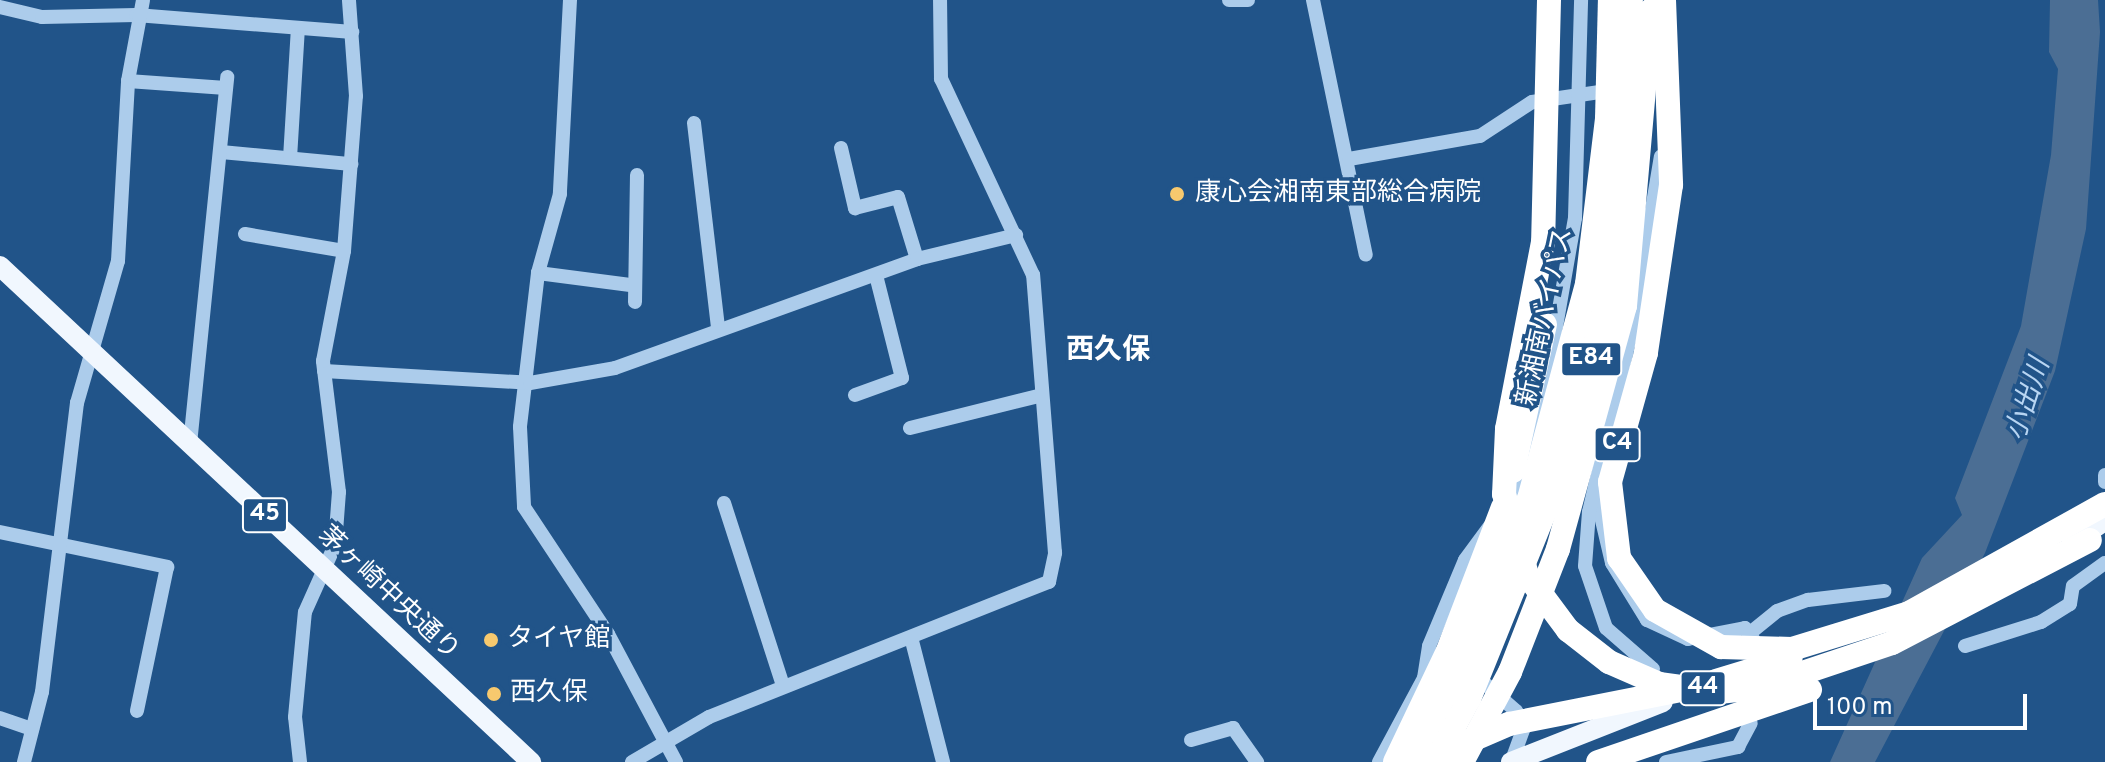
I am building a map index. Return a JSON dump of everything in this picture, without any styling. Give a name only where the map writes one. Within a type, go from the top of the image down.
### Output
[{"type":"highway","points":[[1549,0],[1543,242],[1507,429],[1504,494],[1527,575],[1568,630],[1609,662],[1659,684],[1719,692],[1758,688],[1892,643],[2100,530]]},
{"type":"highway","points":[[1395,762],[1494,538],[1524,436],[1557,252],[1565,0]]},
{"type":"highway","name":"新湘南バイパス","points":[[1435,762],[1529,499],[1587,284],[1607,119],[1610,0]]},
{"type":"highway","name":"新湘南バイパス","points":[[1409,762],[1459,693],[1550,502],[1605,306],[1627,140],[1631,0]]},
{"type":"highway","points":[[1462,762],[1510,672],[1558,549],[1625,306],[1652,0]]},
{"type":"highway","name":"C4","points":[[1664,0],[1671,185],[1646,353],[1610,482],[1619,558],[1655,610],[1721,647],[1792,649],[1902,611]]},
{"type":"highway","name":"C4","points":[[1421,762],[1509,724],[1720,680],[1902,611],[2105,504]]},
{"type":"highway","points":[[1598,762],[1858,672],[1986,609],[2100,530]]},
{"type":"main road","name":"茅ヶ崎中央通り","points":[[0,266],[531,762]]},
{"type":"main road","name":"44","points":[[1511,762],[1902,611],[2005,555],[2105,494]]},
{"type":"main road","name":"44","points":[[1585,762],[1859,663],[1979,603],[2100,530]]},
{"type":"street","points":[[24,762],[32,729],[91,352],[122,234],[128,81],[136,15],[143,0]]},
{"type":"street","points":[[300,762],[295,717],[305,612],[321,567],[335,545],[339,492],[324,371],[344,251],[351,164],[352,32],[349,0]]},
{"type":"street","points":[[570,0],[560,194],[538,273],[530,383],[520,427],[524,507],[669,739],[676,762]]},
{"type":"street","points":[[632,762],[669,739],[783,686],[912,641],[1049,582],[1055,553],[1033,275],[941,79],[940,0]]},
{"type":"street","points":[[1229,0],[1248,0]]},
{"type":"street","points":[[1313,0],[1319,53],[1349,159],[1366,255]]},
{"type":"street","points":[[1379,762],[1424,678],[1465,560],[1513,507],[1546,384],[1575,218],[1582,89],[1581,0]]},
{"type":"street","points":[[1664,0],[1666,92],[1651,236],[1595,483],[1585,566],[1606,628],[1640,663],[1663,673],[1727,680]]},
{"type":"street","points":[[0,7],[58,18],[136,15],[352,32]]},
{"type":"street","points":[[290,158],[298,28]]},
{"type":"street","points":[[128,81],[227,82],[190,444]]},
{"type":"street","points":[[1349,159],[1480,136],[1532,102],[1582,89],[1666,92]]},
{"type":"street","points":[[694,123],[718,328]]},
{"type":"street","points":[[841,148],[855,208],[898,197],[917,259]]},
{"type":"street","points":[[221,152],[351,164]]},
{"type":"street","points":[[635,302],[630,285],[637,175]]},
{"type":"street","points":[[245,234],[344,251]]},
{"type":"street","points":[[324,371],[530,383],[615,368],[718,328],[917,259],[1016,235]]},
{"type":"street","points":[[538,273],[630,285]]},
{"type":"street","points":[[855,395],[902,378],[876,275]]},
{"type":"street","points":[[1546,384],[1613,403]]},
{"type":"street","points":[[910,428],[1042,395]]},
{"type":"street","points":[[2105,475],[2105,482]]},
{"type":"street","points":[[1595,483],[1607,549],[1647,620],[1688,639],[1737,627],[1753,638],[1777,611],[1858,600],[1884,591]]},
{"type":"street","points":[[724,503],[783,686]]},
{"type":"street","points":[[1511,762],[1523,730],[1516,711],[1474,676],[1523,543],[1513,507]]},
{"type":"street","points":[[0,532],[167,567],[137,711]]},
{"type":"street","points":[[1965,646],[2041,622],[2070,604],[2073,586],[2105,563]]},
{"type":"street","points":[[912,641],[943,762]]},
{"type":"street","points":[[0,718],[32,729]]},
{"type":"street","points":[[1666,762],[1738,747],[1751,723]]},
{"type":"street","points":[[1191,740],[1233,728],[1257,762]]},
{"type":"street","points":[[1618,762],[1637,741]]},
{"type":"water","name":"小出川","points":[[2050,0],[2098,0],[2100,32],[2086,229],[2055,371],[1985,553],[1875,762],[1830,762],[1922,558],[1962,515],[1955,498],[2021,326],[2051,155],[2058,69],[2049,52]]},
{"type":"place","name":"康心会湘南東部総合病院","points":[[1177,194]]},
{"type":"place","name":"タイヤ館","points":[[491,640]]},
{"type":"place","name":"西久保","points":[[494,694]]},
{"type":"district","name":"西久保","points":[[1108,351]]}]
